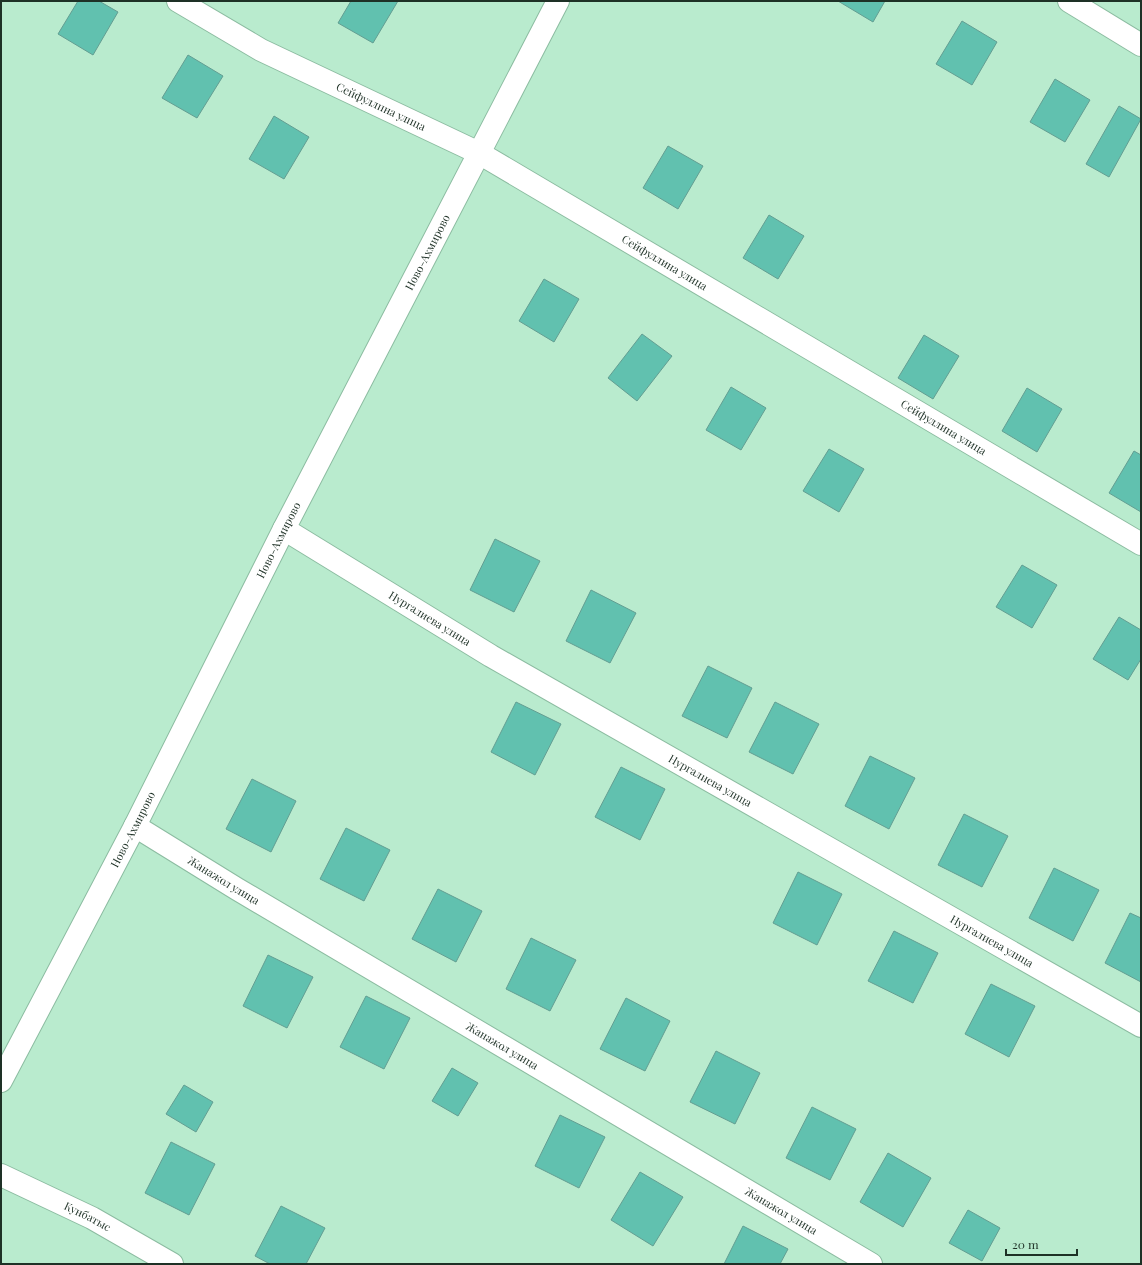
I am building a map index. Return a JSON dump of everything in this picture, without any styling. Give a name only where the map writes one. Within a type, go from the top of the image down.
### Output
[{"type":"street","name":"Сейфуллина улица","points":[[178,1],[261,50],[479,153],[1141,544]]},
{"type":"street","name":"Ново-Ахмирово","points":[[1,1081],[135,826],[284,529],[558,1]]},
{"type":"street","points":[[1069,1],[1141,45]]},
{"type":"street","name":"Нургалиева улица","points":[[284,529],[491,656],[1141,1026]]},
{"type":"street","name":"Жанажол улица","points":[[135,826],[244,893],[870,1264]]},
{"type":"street","name":"Кунбатыс","points":[[1,1175],[92,1218],[172,1264]]},
{"type":"building","points":[[78,1],[99,1],[118,12],[93,55],[58,34]]},
{"type":"building","points":[[351,1],[398,1],[373,43],[338,23]]},
{"type":"building","points":[[838,1],[885,1],[873,22]]},
{"type":"building","points":[[962,21],[997,42],[972,85],[936,64]]},
{"type":"building","points":[[188,55],[223,76],[197,118],[162,98]]},
{"type":"building","points":[[1055,79],[1090,100],[1065,142],[1030,122]]},
{"type":"building","points":[[1119,106],[1141,119],[1109,177],[1086,164]]},
{"type":"building","points":[[274,116],[309,137],[284,179],[249,159]]},
{"type":"building","points":[[668,146],[703,166],[678,209],[643,188]]},
{"type":"building","points":[[769,215],[804,236],[778,279],[743,258]]},
{"type":"building","points":[[544,279],[579,299],[554,342],[519,321]]},
{"type":"building","points":[[642,334],[672,356],[637,401],[608,378]]},
{"type":"building","points":[[924,335],[959,356],[933,399],[898,378]]},
{"type":"building","points":[[731,387],[766,408],[741,450],[706,430]]},
{"type":"building","points":[[1027,388],[1062,409],[1037,452],[1002,431]]},
{"type":"building","points":[[829,449],[864,469],[839,512],[803,491]]},
{"type":"building","points":[[1134,451],[1141,455],[1141,512],[1109,493]]},
{"type":"building","points":[[495,539],[540,561],[514,612],[470,590]]},
{"type":"building","points":[[1022,565],[1057,585],[1032,628],[996,607]]},
{"type":"building","points":[[591,590],[636,613],[610,663],[566,641]]},
{"type":"building","points":[[1119,617],[1141,630],[1141,659],[1128,680],[1093,659]]},
{"type":"building","points":[[708,666],[752,688],[727,738],[682,716]]},
{"type":"building","points":[[516,702],[561,724],[535,775],[491,752]]},
{"type":"building","points":[[775,702],[819,724],[793,774],[749,752]]},
{"type":"building","points":[[870,756],[915,778],[889,829],[845,806]]},
{"type":"building","points":[[621,767],[665,789],[640,840],[595,817]]},
{"type":"building","points":[[252,779],[296,801],[271,852],[226,829]]},
{"type":"building","points":[[964,814],[1008,836],[982,887],[938,865]]},
{"type":"building","points":[[346,828],[390,850],[364,901],[320,879]]},
{"type":"building","points":[[1054,868],[1099,890],[1073,941],[1029,918]]},
{"type":"building","points":[[798,872],[842,894],[817,945],[773,923]]},
{"type":"building","points":[[438,889],[482,911],[456,962],[412,939]]},
{"type":"building","points":[[1130,913],[1141,918],[1141,982],[1105,963]]},
{"type":"building","points":[[894,931],[938,953],[913,1003],[868,981]]},
{"type":"building","points":[[531,938],[576,960],[550,1011],[506,989]]},
{"type":"building","points":[[268,955],[313,977],[287,1028],[243,1006]]},
{"type":"building","points":[[991,984],[1035,1006],[1009,1057],[965,1034]]},
{"type":"building","points":[[366,996],[410,1018],[384,1069],[340,1047]]},
{"type":"building","points":[[626,998],[670,1021],[645,1071],[600,1049]]},
{"type":"building","points":[[716,1051],[760,1073],[735,1124],[690,1102]]},
{"type":"building","points":[[452,1068],[478,1083],[458,1116],[432,1101]]},
{"type":"building","points":[[184,1085],[213,1102],[196,1132],[166,1114]]},
{"type":"building","points":[[812,1107],[856,1129],[830,1180],[786,1158]]},
{"type":"building","points":[[560,1115],[605,1137],[579,1188],[535,1166]]},
{"type":"building","points":[[171,1142],[215,1164],[189,1215],[145,1193]]},
{"type":"building","points":[[888,1153],[931,1178],[903,1227],[860,1202]]},
{"type":"building","points":[[640,1172],[683,1197],[653,1246],[611,1220]]},
{"type":"building","points":[[281,1206],[325,1228],[306,1264],[270,1264],[255,1256]]},
{"type":"building","points":[[968,1210],[1000,1228],[982,1261],[949,1243]]},
{"type":"building","points":[[743,1226],[788,1249],[780,1264],[724,1264]]}]
